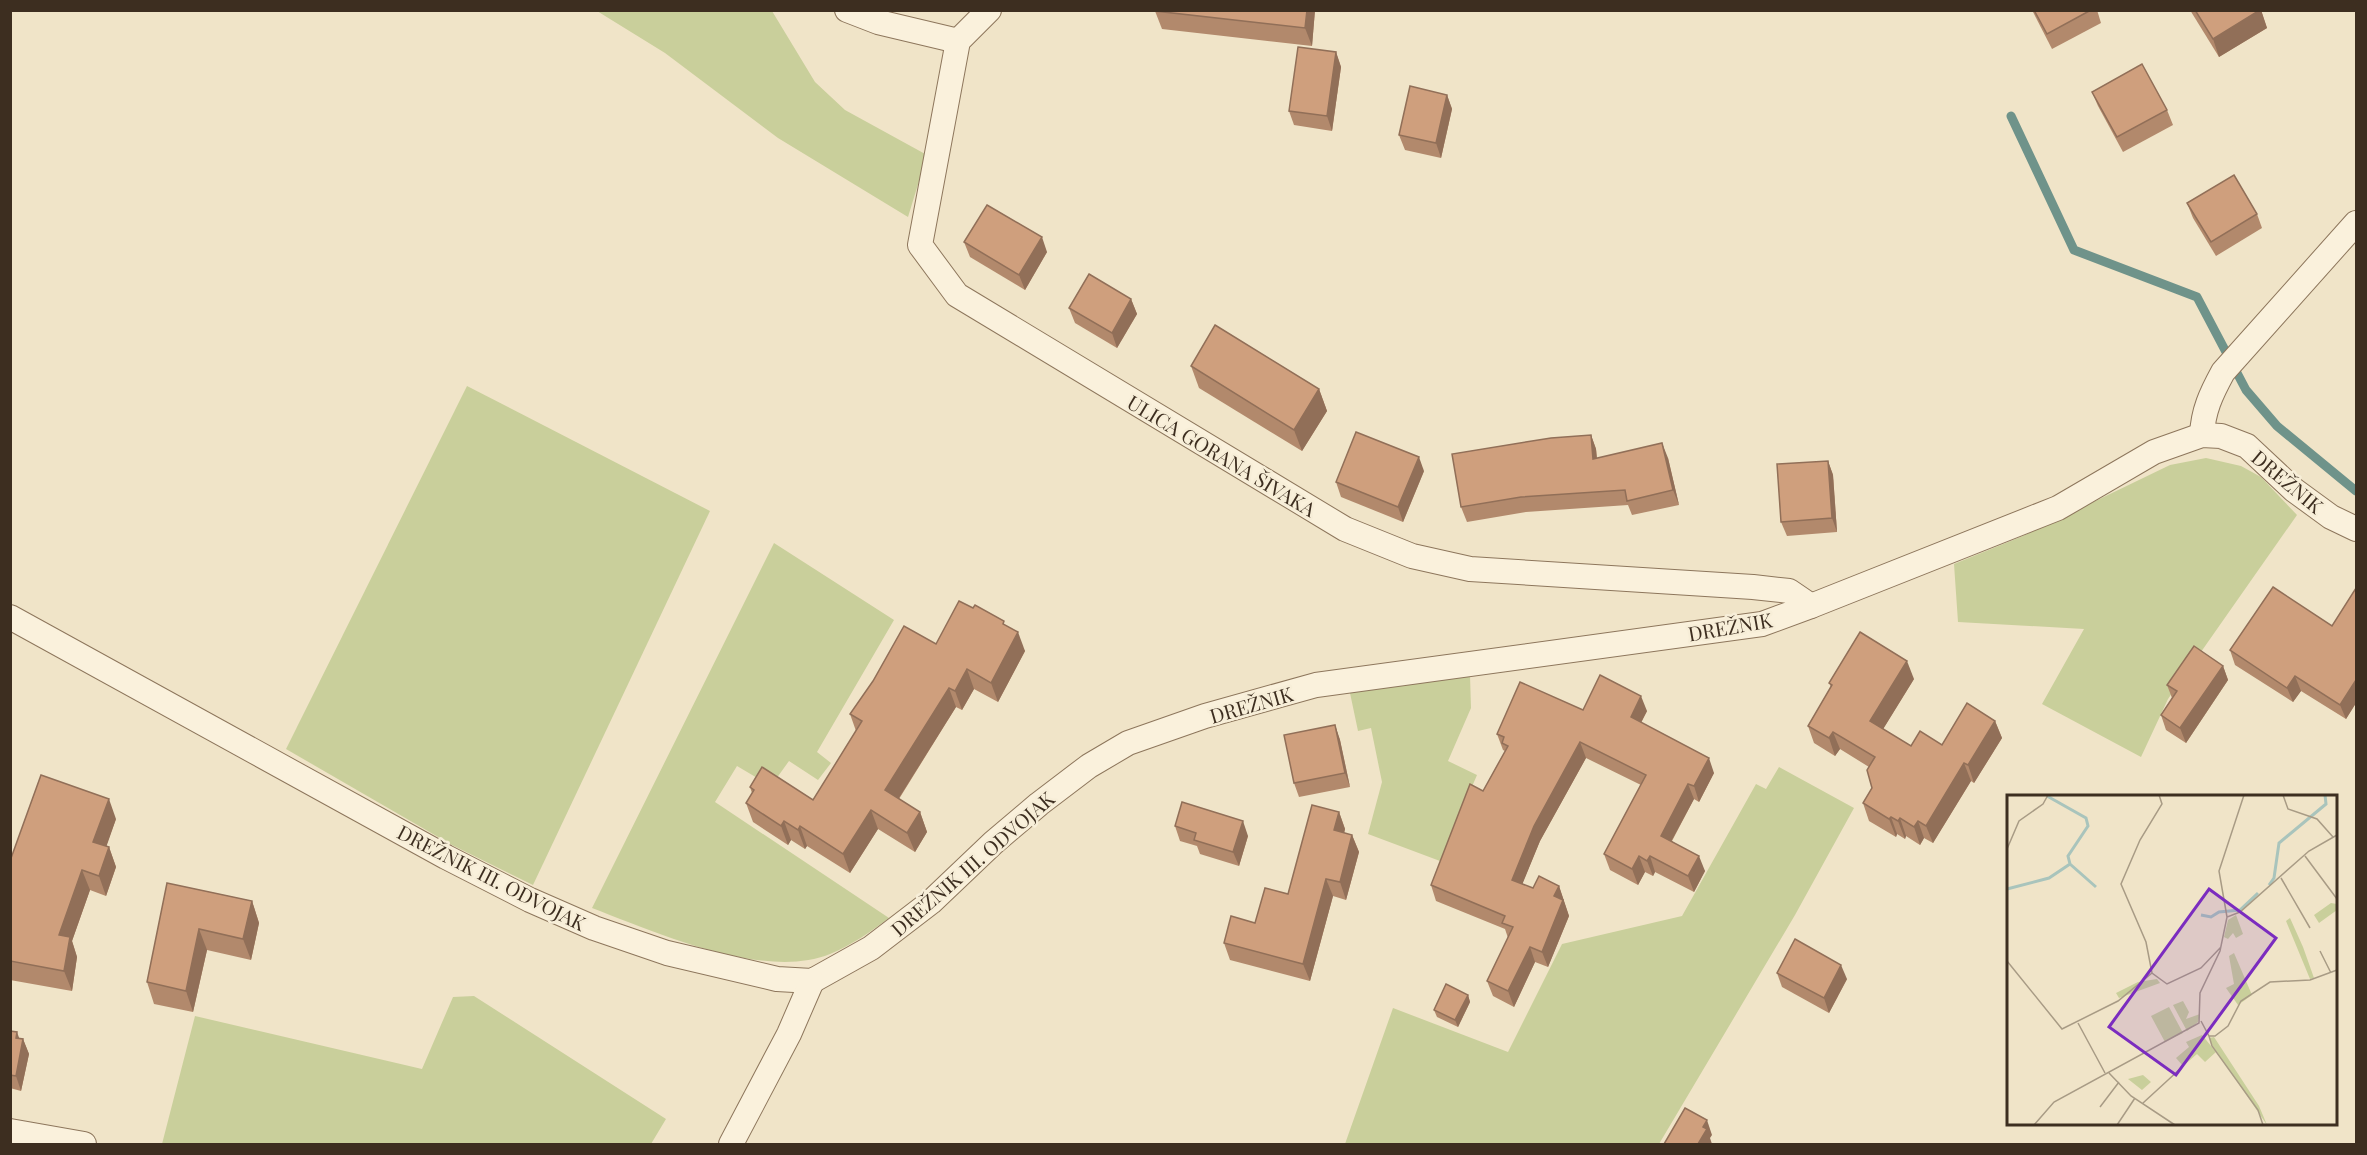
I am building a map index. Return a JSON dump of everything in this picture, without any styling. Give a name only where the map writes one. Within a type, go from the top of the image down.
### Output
[{"type":"street","points":[[846,10],[878,22],[958,41],[989,10]]},
{"type":"street","name":"ULICA GORANA ŠIVAKA","points":[[958,41],[920,245],[957,295],[1345,529],[1412,556],[1470,569],[1789,591],[1811,606]]},
{"type":"street","points":[[2202,435],[2202,417],[2209,397],[2223,372],[2356,223]]},
{"type":"street","name":"DREŽNIK","points":[[1089,766],[1128,743],[1205,716],[1316,686],[1762,624],[2058,507],[2154,452],[2202,435],[2221,436],[2247,446],[2294,490],[2331,517],[2356,529]]},
{"type":"street","name":"DREŽNIK III. ODVOJAK","points":[[10,617],[425,845],[530,900],[594,928],[667,952],[777,979],[812,981],[871,948],[923,908],[993,843],[1089,766]]},
{"type":"street","points":[[731,1144],[789,1034],[812,981]]},
{"type":"street","points":[[10,1131],[84,1144]]},
{"type":"green space","points":[[597,11],[772,11],[815,82],[845,110],[927,155],[908,217],[778,138],[665,53]]},
{"type":"green space","points":[[467,386],[710,511],[533,885],[452,845],[286,749]]},
{"type":"green space","points":[[2206,458],[2241,466],[2261,477],[2297,515],[2168,699],[2141,757],[2042,704],[2084,629],[1958,622],[1954,564],[2023,536],[2170,465]]},
{"type":"green space","points":[[774,543],[894,620],[817,752],[831,763],[818,780],[789,761],[771,786],[737,766],[715,802],[889,918],[861,938],[830,954],[803,961],[774,962],[742,958],[710,950],[592,908]]},
{"type":"green space","points":[[1470,675],[1471,708],[1448,761],[1477,775],[1440,861],[1368,834],[1382,782],[1371,728],[1358,731],[1350,693]]},
{"type":"green space","points":[[1779,767],[1854,808],[1795,915],[1659,1144],[1345,1144],[1393,1008],[1508,1052],[1562,944],[1682,916],[1756,784],[1766,789]]},
{"type":"green space","points":[[474,996],[666,1119],[651,1144],[162,1144],[195,1016],[422,1069],[453,997]]},
{"type":"building","points":[[1155,10],[1307,10],[1305,28]]},
{"type":"building","points":[[2034,10],[2091,10],[2047,34]]},
{"type":"building","points":[[2195,10],[2260,10],[2213,39]]},
{"type":"building","points":[[1298,47],[1336,52],[1327,116],[1289,111]]},
{"type":"building","points":[[2142,64],[2167,110],[2117,137],[2092,92]]},
{"type":"building","points":[[1410,86],[1447,95],[1436,143],[1399,135]]},
{"type":"building","points":[[2234,175],[2257,214],[2211,242],[2187,203]]},
{"type":"building","points":[[987,205],[1042,237],[1019,275],[964,242]]},
{"type":"building","points":[[1089,274],[1131,299],[1112,333],[1069,308]]},
{"type":"building","points":[[1215,325],[1319,389],[1294,430],[1191,366]]},
{"type":"building","points":[[1356,432],[1419,457],[1398,507],[1336,482]]},
{"type":"building","points":[[1591,435],[1593,459],[1662,443],[1673,490],[1627,501],[1625,490],[1521,497],[1461,507],[1452,454],[1551,438]]},
{"type":"building","points":[[1828,461],[1832,518],[1781,522],[1777,464]]},
{"type":"building","points":[[2273,587],[2332,626],[2356,588],[2356,680],[2340,705],[2295,676],[2287,688],[2230,650]]},
{"type":"building","points":[[959,601],[973,608],[975,605],[1004,621],[1003,624],[1018,632],[991,683],[967,669],[955,691],[949,688],[885,790],[920,812],[907,833],[871,810],[843,854],[800,826],[798,830],[784,821],[781,826],[746,803],[754,790],[750,787],[762,767],[813,800],[862,721],[850,714],[873,681],[904,626],[936,644]]},
{"type":"building","points":[[1860,632],[1907,661],[1870,721],[1911,746],[1920,731],[1942,745],[1967,703],[1995,721],[1968,765],[1964,763],[1926,826],[1918,821],[1914,827],[1900,818],[1898,821],[1891,817],[1889,819],[1863,803],[1872,788],[1867,770],[1875,757],[1833,732],[1829,738],[1808,726],[1832,685],[1829,683]]},
{"type":"building","points":[[2194,646],[2223,666],[2180,728],[2161,715],[2177,691],[2167,685]]},
{"type":"building","points":[[1600,675],[1641,696],[1631,717],[1709,758],[1694,786],[1688,784],[1661,836],[1699,856],[1688,876],[1650,856],[1647,861],[1639,856],[1632,869],[1604,854],[1646,775],[1580,742],[1534,826],[1512,880],[1533,888],[1539,876],[1559,886],[1554,896],[1563,900],[1542,952],[1530,947],[1508,991],[1487,981],[1513,927],[1502,923],[1505,916],[1431,885],[1470,784],[1483,791],[1508,746],[1502,743],[1504,737],[1497,734],[1520,682],[1583,710]]},
{"type":"building","points":[[1335,725],[1345,773],[1294,783],[1284,735]]},
{"type":"building","points":[[41,775],[109,799],[93,842],[109,847],[99,876],[82,870],[59,935],[70,937],[64,971],[10,961],[10,861]]},
{"type":"building","points":[[1182,802],[1243,821],[1233,852],[1194,840],[1196,833],[1175,826]]},
{"type":"building","points":[[1312,805],[1339,812],[1334,830],[1352,835],[1340,882],[1326,879],[1303,964],[1224,943],[1231,916],[1255,923],[1265,888],[1288,894]]},
{"type":"building","points":[[167,883],[252,901],[243,939],[199,929],[186,991],[147,982]]},
{"type":"building","points":[[1795,939],[1841,965],[1824,998],[1777,973]]},
{"type":"building","points":[[1446,984],[1468,995],[1455,1020],[1434,1010]]},
{"type":"building","points":[[10,1031],[17,1032],[16,1038],[23,1039],[16,1076],[10,1075]]},
{"type":"building","points":[[1685,1108],[1707,1120],[1703,1127],[1707,1129],[1698,1144],[1664,1144]]},
{"type":"waterway","points":[[2011,116],[2074,250],[2197,297],[2246,390],[2277,426],[2356,491]]}]
